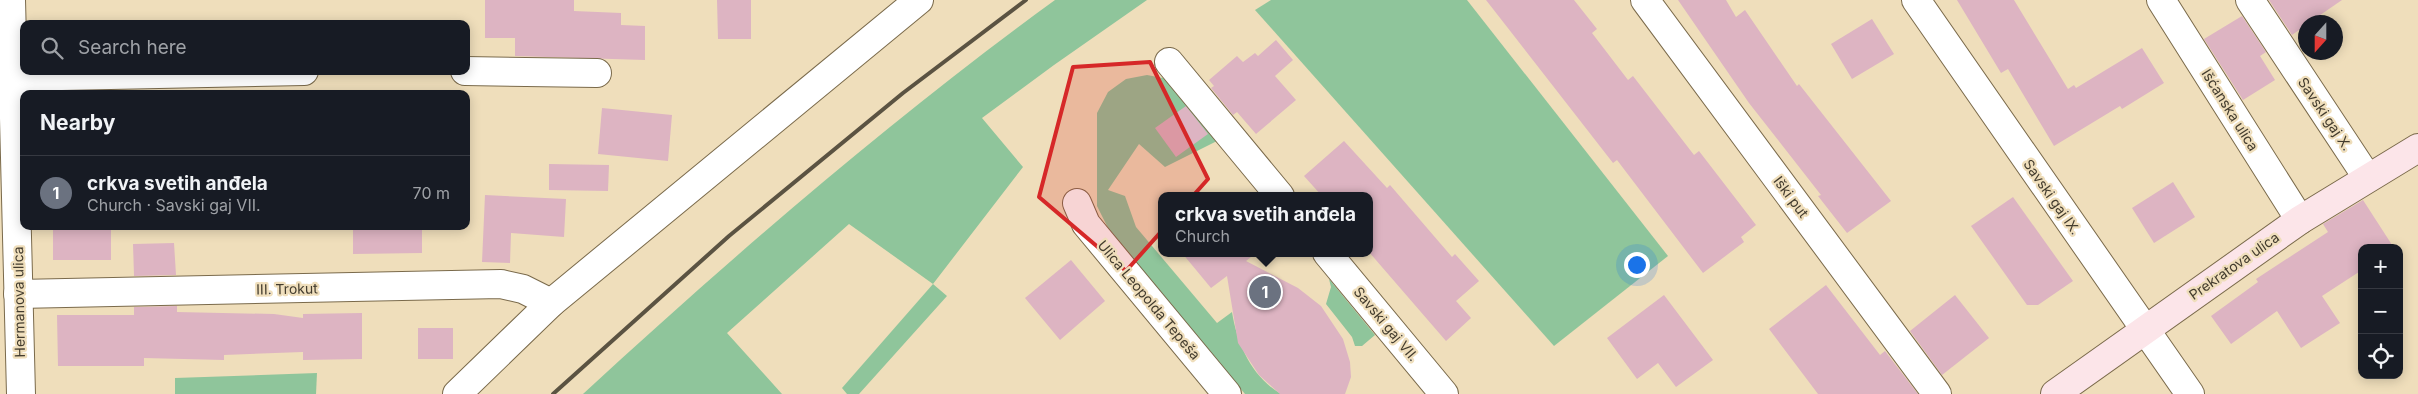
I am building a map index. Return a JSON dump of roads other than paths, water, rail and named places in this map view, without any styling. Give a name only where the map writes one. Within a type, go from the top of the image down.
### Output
[{"type":"street","name":"Hermanova ulica","points":[[11,0],[6,50],[13,77],[8,188],[18,294],[10,357],[21,394]]},
{"type":"street","points":[[457,394],[551,303],[918,0]]},
{"type":"street","name":"Iški put","points":[[1644,0],[1937,394]]},
{"type":"street","name":"Savski gaj IX.","points":[[1916,0],[2190,394]]},
{"type":"street","name":"Išćanska ulica","points":[[2161,0],[2300,220]]},
{"type":"street","name":"Savski gaj X.","points":[[2250,0],[2367,177]]},
{"type":"street","points":[[1169,62],[1277,192]]},
{"type":"street","points":[[470,71],[596,73]]},
{"type":"street","points":[[13,77],[110,75]]},
{"type":"street","name":"Prekratova ulica","points":[[2055,394],[2300,220],[2367,177],[2418,148]]},
{"type":"street","name":"Ulica Leopolda Tepeša","points":[[1077,203],[1086,224],[1227,394]]},
{"type":"street","name":"Savski gaj VII.","points":[[1330,257],[1444,394]]},
{"type":"street","name":"III. Trokut","points":[[18,294],[501,284],[523,289],[551,303]]},
{"type":"railway","points":[[553,394],[729,236],[903,93],[1026,0]]},
{"type":"place","name":"crkva svetih anđela","points":[[1265,292]]}]
